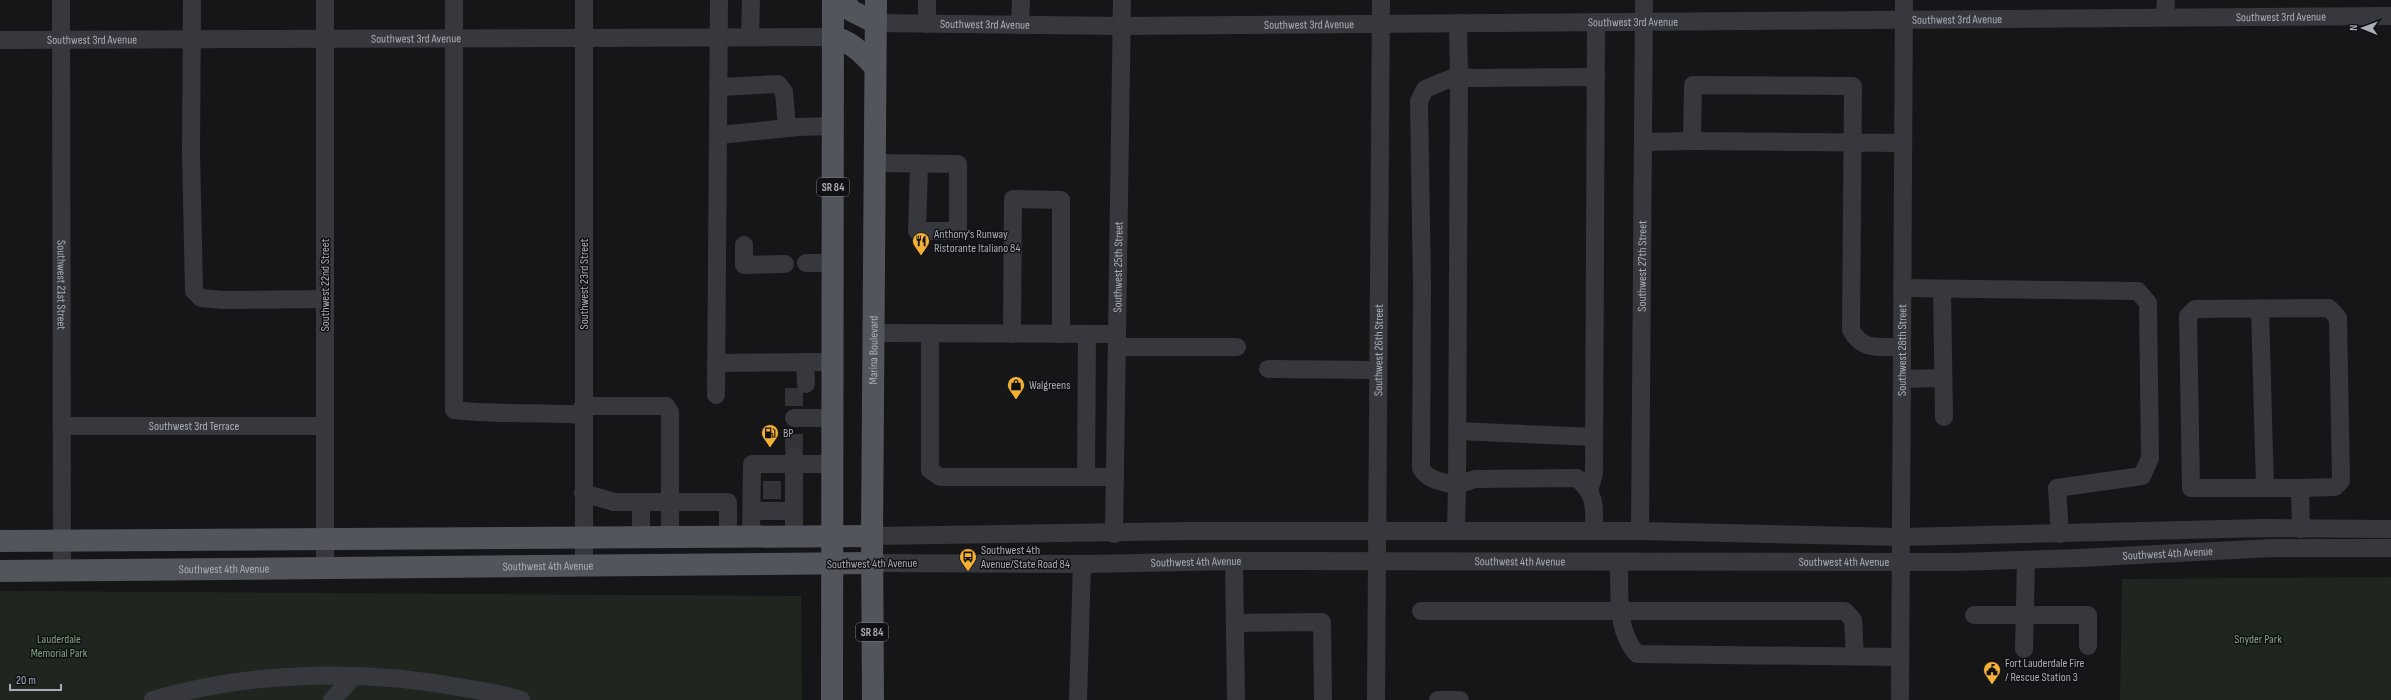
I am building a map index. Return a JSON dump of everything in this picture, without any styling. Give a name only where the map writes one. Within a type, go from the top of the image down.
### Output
[{"type":"main road","name":"SR 84","points":[[832,700],[833,0]]},
{"type":"main road","points":[[842,0],[852,11],[876,23]]},
{"type":"main road","name":"Marina Boulevard","points":[[873,700],[872,536],[876,0]]},
{"type":"main road","points":[[833,37],[846,40],[857,48],[876,67]]},
{"type":"main road","name":"Southwest 4th Avenue","points":[[0,541],[872,536]]},
{"type":"main road","name":"Southwest 4th Avenue","points":[[0,571],[872,564]]},
{"type":"street","name":"Southwest 21st Street","points":[[62,0],[62,571]]},
{"type":"street","points":[[192,0],[190,38],[192,72],[191,152],[194,291],[201,298],[223,300],[325,299]]},
{"type":"street","name":"Southwest 22nd Street","points":[[325,0],[325,569]]},
{"type":"street","points":[[454,0],[454,410],[477,412],[535,412],[666,406],[670,412],[670,538]]},
{"type":"street","name":"Southwest 23rd Street","points":[[584,0],[584,567]]},
{"type":"street","points":[[716,395],[720,87],[719,0]]},
{"type":"street","points":[[750,38],[751,0]]},
{"type":"street","points":[[927,0],[927,24]]},
{"type":"street","points":[[1020,0],[1020,25]]},
{"type":"street","name":"Southwest 25th Street","points":[[1114,534],[1122,0]]},
{"type":"street","name":"Southwest 26th Street","points":[[1376,700],[1377,370],[1381,0]]},
{"type":"street","name":"Southwest 27th Street","points":[[1640,531],[1644,0]]},
{"type":"street","name":"Southwest 28th Street","points":[[1900,700],[1904,0]]},
{"type":"street","name":"Southwest 3rd Avenue","points":[[876,23],[1122,26],[1904,19],[2166,9],[2391,16]]},
{"type":"street","points":[[1589,491],[1594,473],[1596,22]]},
{"type":"street","points":[[1456,531],[1458,431],[1458,23]]},
{"type":"street","name":"Southwest 3rd Avenue","points":[[0,40],[325,37],[584,39],[833,37]]},
{"type":"street","points":[[1594,531],[1594,500],[1589,491],[1577,478],[1475,478],[1457,485],[1439,482],[1425,474],[1421,468],[1422,286],[1419,101],[1425,89],[1459,75],[1471,78],[1596,77]]},
{"type":"street","points":[[720,87],[778,84],[784,92],[787,128]]},
{"type":"street","points":[[1692,141],[1693,85],[1853,86],[1851,330],[1855,338],[1864,345],[1902,347]]},
{"type":"street","points":[[719,135],[787,128],[833,126]]},
{"type":"street","points":[[1643,142],[1903,143]]},
{"type":"street","points":[[875,163],[919,164]]},
{"type":"street","points":[[1012,334],[1014,199],[1061,200],[1061,334]]},
{"type":"street","points":[[744,245],[744,265],[785,264]]},
{"type":"street","points":[[806,263],[833,263]]},
{"type":"street","points":[[1902,288],[2138,291],[2148,303],[2150,458],[2142,476],[2057,488],[2060,534]]},
{"type":"street","points":[[1942,289],[1944,417]]},
{"type":"street","points":[[2329,308],[2338,318],[2341,481],[2335,487],[2191,488],[2188,316],[2195,309],[2260,309],[2329,308]]},
{"type":"street","points":[[2260,309],[2266,488]]},
{"type":"street","points":[[873,333],[1087,334],[1117,341],[1237,347]]},
{"type":"street","points":[[930,334],[930,470],[940,477],[1115,477]]},
{"type":"street","points":[[1086,477],[1087,334]]},
{"type":"street","points":[[800,362],[800,384]]},
{"type":"street","points":[[716,363],[833,362]]},
{"type":"street","points":[[1268,370],[1377,370]]},
{"type":"street","points":[[1902,379],[1943,378]]},
{"type":"street","points":[[800,419],[832,418]]},
{"type":"street","name":"Southwest 3rd Terrace","points":[[63,426],[325,426]]},
{"type":"street","points":[[1458,431],[1594,437]]},
{"type":"street","points":[[794,537],[794,511],[789,490],[800,460]]},
{"type":"street","points":[[751,537],[752,511],[757,490],[752,464],[800,460],[833,464]]},
{"type":"street","points":[[2300,488],[2301,528]]},
{"type":"street","points":[[583,493],[614,502],[728,502],[728,537]]},
{"type":"street","points":[[641,503],[641,538]]},
{"type":"street","points":[[752,511],[794,511]]},
{"type":"street","name":"Southwest 4th Avenue","points":[[872,536],[1114,534],[1190,531],[1640,531],[1901,537],[2301,528],[2391,529]]},
{"type":"street","name":"Southwest 4th Avenue","points":[[872,564],[1082,564],[1234,561],[1900,562],[2026,560],[2273,548],[2391,548]]},
{"type":"street","points":[[2024,649],[2026,560]]},
{"type":"street","points":[[1234,561],[1236,700]]},
{"type":"street","points":[[1619,562],[1621,625],[1629,645],[1637,654],[1900,657]]},
{"type":"street","points":[[1078,700],[1082,564]]},
{"type":"street","points":[[1421,611],[1845,611],[1853,620],[1855,656]]},
{"type":"street","points":[[1974,616],[2088,615],[2088,646]]},
{"type":"street","points":[[1235,623],[1322,622],[1323,700]]},
{"type":"street","points":[[153,700],[187,690],[267,678],[353,676],[436,682],[521,700]]},
{"type":"street","points":[[332,700],[353,676]]},
{"type":"street","points":[[1438,700],[1460,700]]},
{"type":"green space","name":"Snyder Park","points":[[2391,577],[2391,700],[2120,700],[2122,579]]},
{"type":"green space","name":"Lauderdale Memorial Park","points":[[0,591],[801,596],[802,700],[0,700]]},
{"type":"tunnel","points":[[794,384],[794,406]]},
{"type":"tunnel","points":[[794,434],[794,456]]},
{"type":"tunnel","points":[[763,490],[784,490]]},
{"type":"place","name":"Anthony's Runway Ristorante Italiano 84","points":[[921,256]]},
{"type":"place","name":"Walgreens","points":[[1016,400]]},
{"type":"place","name":"BP","points":[[770,448]]},
{"type":"place","name":"Southwest 4th Avenue/State Road 84","points":[[968,572]]},
{"type":"place","name":"Fort Lauderdale Fire / Rescue Station 3","points":[[1992,685]]}]
